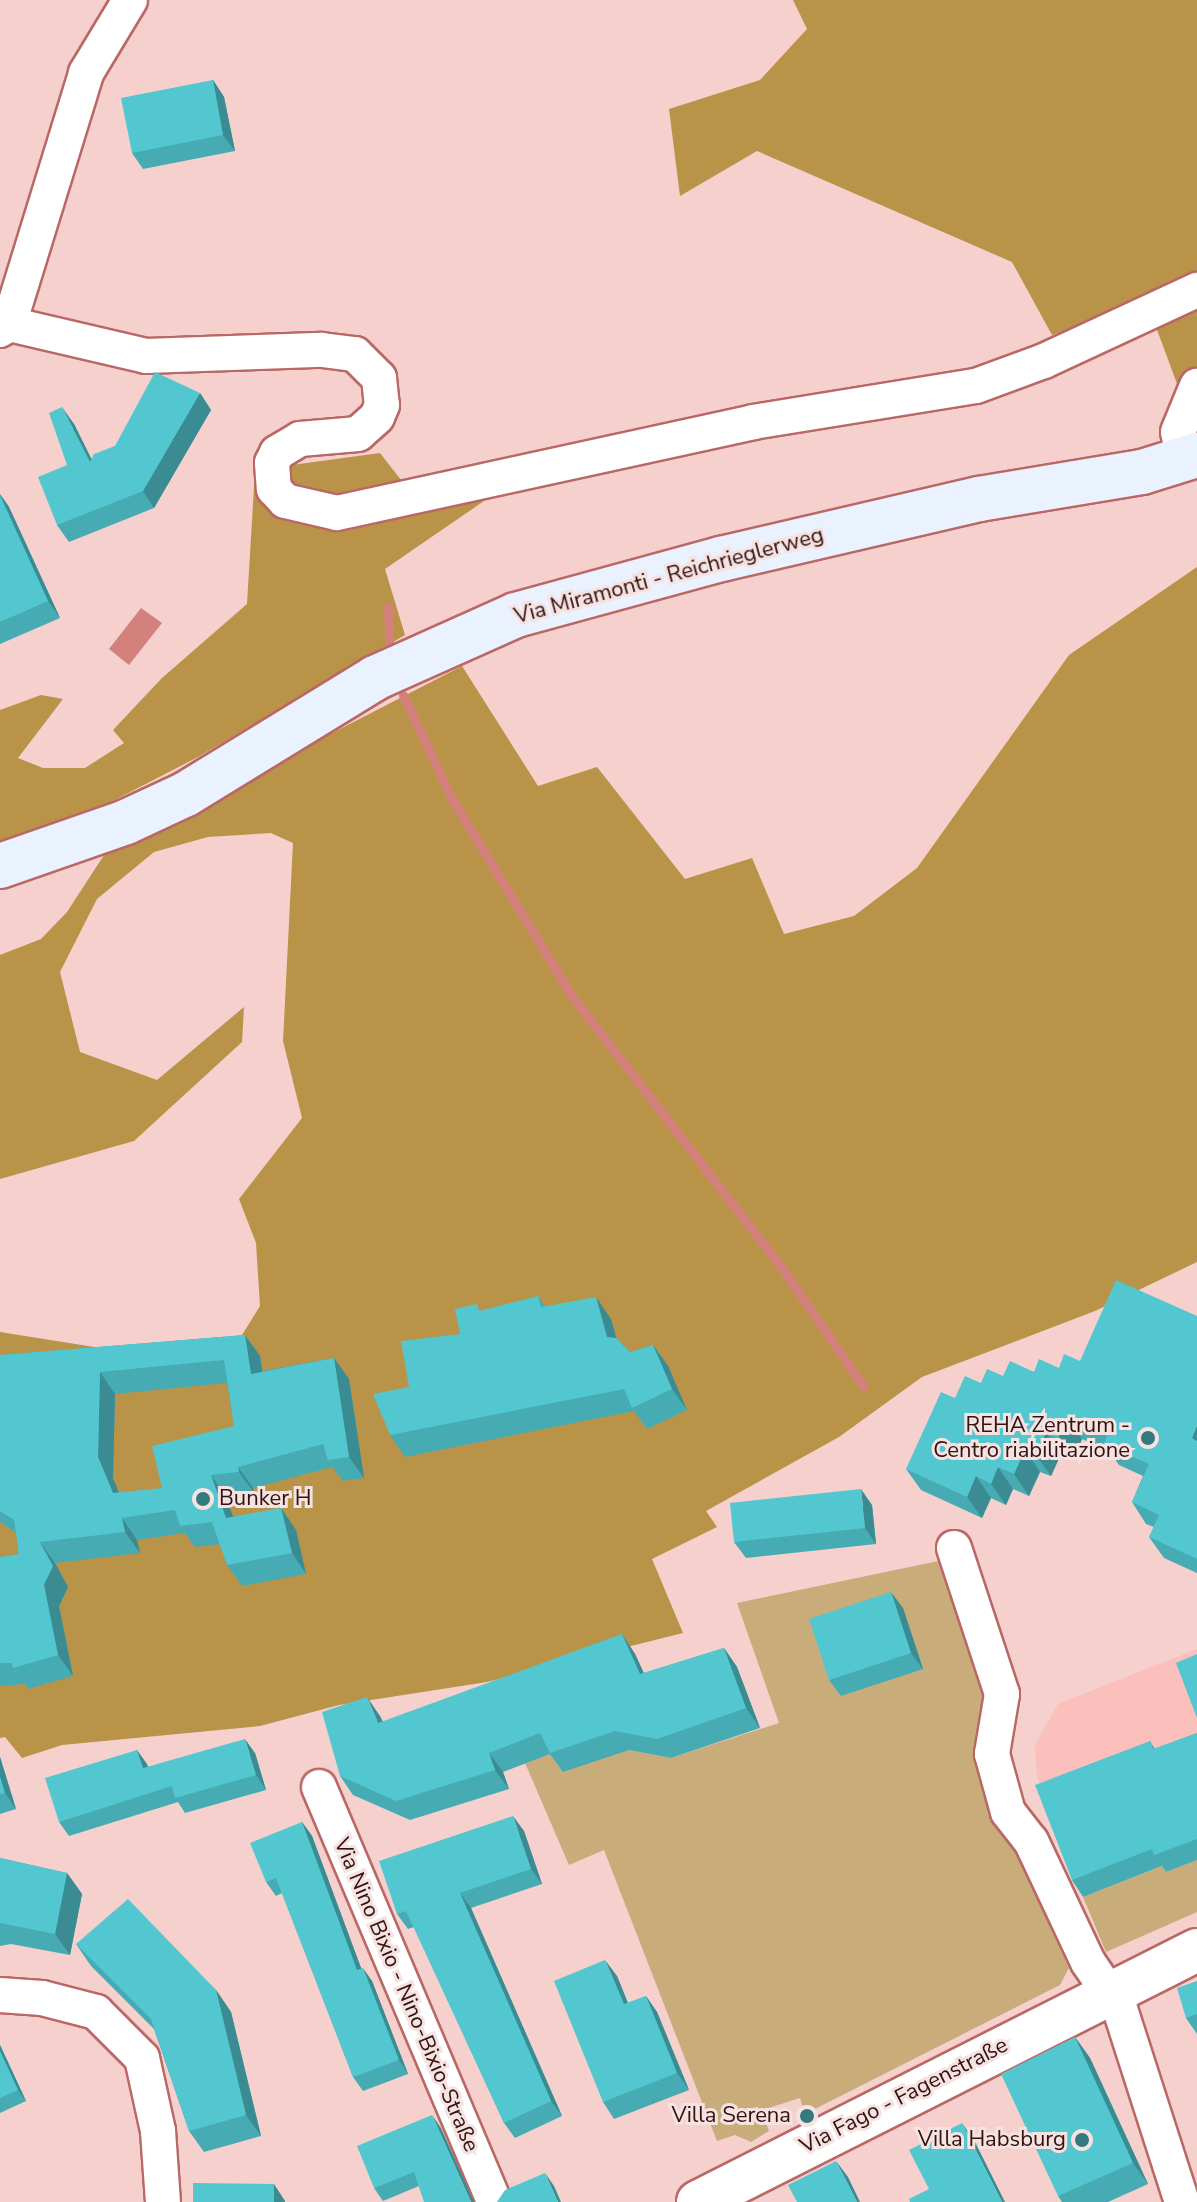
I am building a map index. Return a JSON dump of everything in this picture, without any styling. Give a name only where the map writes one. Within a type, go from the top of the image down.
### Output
[{"type":"main road","name":"Via Miramonti - Reichrieglerweg","points":[[0,866],[126,822],[186,794],[375,678],[516,615],[624,584],[948,506],[1190,457]]},
{"type":"street","points":[[130,0],[86,73],[4,327],[146,356],[322,350],[355,354],[379,378],[382,405],[377,417],[358,434],[300,439],[277,453],[272,463],[274,489],[285,501],[337,513],[753,422],[976,386],[1044,361],[1197,290]]},
{"type":"street","points":[[1190,457],[1178,432],[1197,386]]},
{"type":"street","points":[[954,1548],[1002,1694],[992,1754],[1008,1812],[1031,1841],[1088,1962],[1111,1993],[1182,2202]]},
{"type":"street","name":"Via Nino Bixio - Nino-Bixio-Straße","points":[[319,1787],[494,2202]]},
{"type":"street","name":"Via Fago - Fagenstraße","points":[[698,2202],[1197,1950]]},
{"type":"street","points":[[0,1995],[42,1998],[96,2012],[142,2058],[158,2131],[163,2202]]},
{"type":"shaded area","points":[[793,0],[1197,0],[1197,438],[1146,300],[1052,335],[1012,262],[757,151],[680,196],[669,109],[760,80],[807,29]]},
{"type":"shaded area","points":[[380,453],[412,494],[500,490],[385,569],[405,635],[198,757],[72,822],[0,843],[0,710],[41,695],[63,699],[18,758],[43,768],[85,768],[124,743],[113,730],[162,678],[247,604],[255,470]]},
{"type":"shaded area","points":[[1197,567],[1197,1262],[1095,1311],[922,1377],[839,1437],[706,1511],[717,1527],[652,1559],[683,1633],[487,1682],[339,1705],[260,1726],[62,1745],[22,1758],[5,1737],[0,1738],[0,1332],[176,1360],[232,1351],[260,1306],[256,1243],[239,1199],[302,1118],[283,1041],[293,843],[271,833],[208,837],[154,852],[97,899],[60,972],[80,1052],[157,1080],[244,1007],[242,1042],[134,1141],[0,1179],[0,955],[41,939],[67,912],[108,849],[462,666],[538,786],[597,767],[685,879],[752,858],[784,934],[854,916],[917,868],[1069,655]]},
{"type":"shaded area","points":[[141,608],[162,623],[129,665],[109,649]]},
{"type":"shaded area","points":[[948,1559],[989,1682],[977,1766],[1069,1968],[1060,1985],[805,2114],[800,2098],[762,2110],[769,2131],[751,2142],[735,2135],[717,2141],[604,1850],[569,1865],[525,1763],[554,1752],[629,1750],[671,1758],[779,1723],[737,1603]]},
{"type":"shaded area","points":[[1197,1649],[1197,1912],[1106,1952],[1037,1776],[1035,1745],[1058,1704]]},
{"type":"shaded area","points":[[1197,1860],[1197,1912],[1106,1952],[1083,1897],[1163,1866],[1166,1872]]},
{"type":"building","points":[[213,80],[223,135],[132,153],[121,98]]},
{"type":"building","points":[[155,372],[200,393],[143,491],[57,525],[38,477],[67,465],[49,413],[62,407],[90,462],[94,454],[115,446]]},
{"type":"building","points":[[0,496],[48,601],[0,622]]},
{"type":"building","points":[[1116,1280],[1197,1316],[1197,1426],[1192,1438],[1197,1441],[1197,1559],[1149,1537],[1159,1515],[1132,1502],[1149,1464],[1104,1444],[1107,1436],[1067,1418],[1058,1438],[1046,1433],[1036,1455],[1025,1450],[1014,1474],[998,1467],[991,1484],[976,1476],[967,1497],[906,1469],[941,1392],[955,1398],[965,1376],[981,1383],[987,1369],[1003,1376],[1010,1361],[1034,1372],[1039,1359],[1059,1368],[1064,1354],[1080,1361]]},
{"type":"building","points":[[538,1296],[541,1307],[596,1297],[607,1337],[616,1338],[630,1352],[653,1345],[672,1389],[632,1408],[624,1389],[390,1435],[373,1394],[409,1387],[401,1341],[460,1334],[455,1309],[477,1304],[479,1311]]},
{"type":"building","points":[[245,1335],[251,1374],[334,1358],[349,1457],[328,1460],[323,1444],[238,1467],[239,1472],[211,1475],[226,1518],[281,1508],[292,1553],[227,1565],[212,1522],[180,1526],[175,1510],[122,1518],[125,1532],[40,1542],[53,1566],[44,1585],[58,1655],[13,1668],[12,1663],[0,1663],[0,1557],[19,1554],[14,1520],[0,1511],[0,1355]],"holes":[[[224,1360],[234,1426],[152,1446],[162,1488],[113,1493],[98,1457],[100,1372]]]},
{"type":"building","points":[[861,1489],[865,1528],[734,1542],[730,1503]]},
{"type":"building","points":[[891,1592],[911,1653],[829,1680],[809,1619]]},
{"type":"building","points":[[622,1634],[640,1674],[724,1648],[746,1708],[657,1739],[615,1731],[550,1753],[540,1733],[489,1753],[495,1770],[396,1801],[340,1776],[322,1712],[367,1697],[378,1723]]},
{"type":"building","points":[[1197,1654],[1197,1718],[1176,1663]]},
{"type":"building","points":[[1197,1733],[1197,1839],[1154,1855],[1152,1849],[1072,1880],[1035,1785],[1150,1741],[1153,1749]]},
{"type":"building","points":[[245,1739],[256,1775],[175,1798],[172,1786],[59,1822],[45,1778],[137,1750],[143,1768]]},
{"type":"building","points":[[0,1777],[5,1793],[0,1794]]},
{"type":"building","points":[[513,1816],[531,1869],[460,1893],[551,2101],[504,2123],[406,1911],[397,1914],[379,1861]]},
{"type":"building","points":[[302,1822],[357,1970],[363,1968],[399,2060],[353,2077],[276,1878],[266,1882],[250,1843]]},
{"type":"building","points":[[0,1858],[67,1873],[55,1934],[0,1923]]},
{"type":"building","points":[[128,1899],[216,1990],[246,2115],[189,2131],[151,2019],[76,1944]]},
{"type":"building","points":[[605,1960],[624,2004],[646,1996],[677,2073],[603,2102],[554,1981]]},
{"type":"building","points":[[1197,1981],[1197,2014],[1186,2018],[1177,1988]]},
{"type":"building","name":"Villa Habsburg","points":[[1075,2037],[1133,2163],[1058,2196],[1001,2074]]},
{"type":"building","points":[[0,2051],[18,2090],[0,2098]]},
{"type":"building","points":[[432,2115],[471,2202],[424,2202],[414,2172],[374,2188],[357,2146]]},
{"type":"building","points":[[962,2123],[1002,2202],[910,2202],[909,2199],[929,2189],[909,2150]]},
{"type":"building","points":[[836,2161],[857,2202],[797,2202],[788,2185]]},
{"type":"building","points":[[545,2173],[558,2202],[497,2202],[505,2190]]},
{"type":"building","points":[[193,2183],[274,2184],[274,2202],[193,2202]]},
{"type":"waterway","points":[[388,607],[389,644]]},
{"type":"waterway","points":[[403,695],[452,799],[571,995],[784,1271],[863,1386]]},
{"type":"place","name":"REHA Zentrum - Centro riabilitazione","points":[[1148,1438]]},
{"type":"place","name":"Bunker H","points":[[203,1499]]},
{"type":"place","name":"Villa Serena","points":[[807,2116]]},
{"type":"place","name":"Villa Habsburg","points":[[1082,2140]]}]
